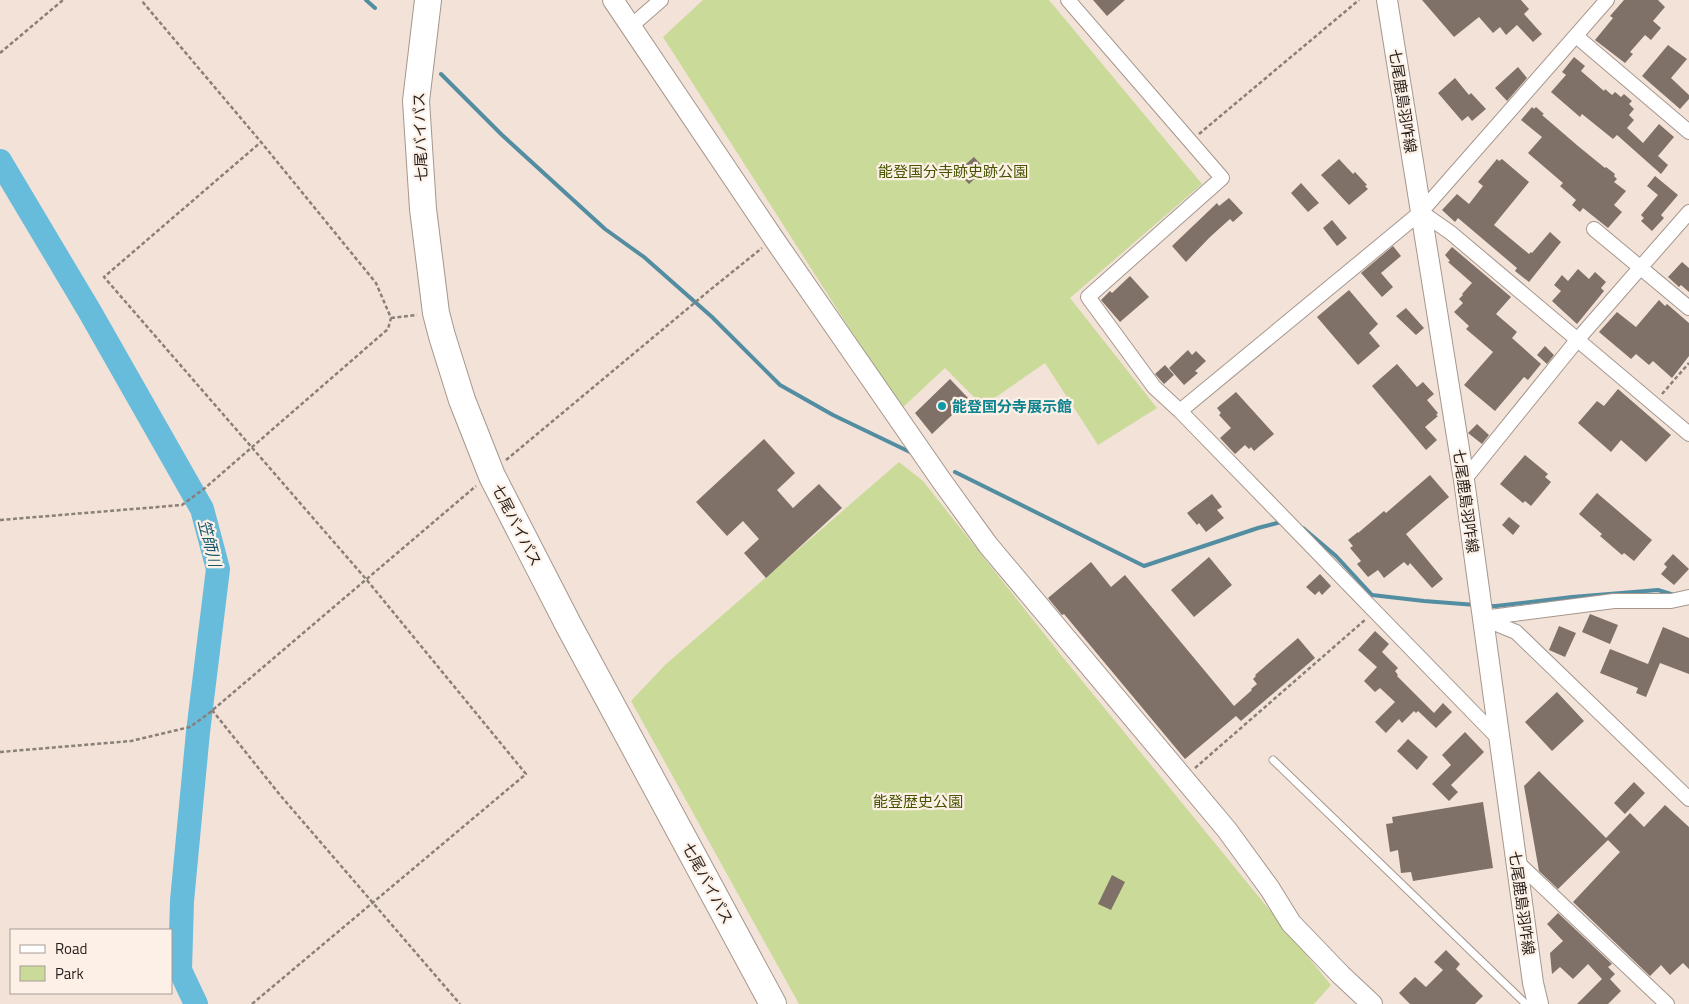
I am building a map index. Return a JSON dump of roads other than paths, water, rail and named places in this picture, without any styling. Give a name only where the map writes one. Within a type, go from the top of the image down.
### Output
[{"type":"highway","name":"七尾バイパス","points":[[428,0],[416,100],[423,209],[436,313],[462,400],[491,473],[574,635],[773,1004]]},
{"type":"street","points":[[613,0],[774,239],[941,480],[988,544],[1227,830],[1270,889],[1291,922],[1341,975],[1372,1004]]},
{"type":"street","points":[[630,26],[661,0]]},
{"type":"street","points":[[1068,0],[1222,178],[1088,297],[1154,387],[1180,411],[1499,739]]},
{"type":"street","name":"七尾鹿島羽咋線","points":[[1387,0],[1464,480],[1533,983],[1538,1004]]},
{"type":"street","points":[[1180,411],[1421,212],[1607,0]]},
{"type":"street","points":[[1576,36],[1689,132]]},
{"type":"street","points":[[1421,212],[1451,233],[1689,434]]},
{"type":"street","points":[[1464,480],[1578,339],[1689,212]]},
{"type":"street","points":[[1594,229],[1689,308]]},
{"type":"street","points":[[1481,610],[1614,601],[1671,601],[1688,597]]},
{"type":"street","points":[[1481,610],[1516,632],[1689,799]]},
{"type":"street","points":[[1667,776],[1689,785]]},
{"type":"street","points":[[1516,861],[1667,1004]]},
{"type":"lane","points":[[1273,760],[1526,1004]]},
{"type":"waterway","points":[[366,0],[375,8]]},
{"type":"waterway","points":[[441,74],[502,135],[605,229],[644,257],[712,317],[780,385],[833,415],[912,453]]},
{"type":"waterway","name":"笠師川","points":[[0,161],[90,312],[202,509],[218,569],[198,732],[182,901],[180,970],[196,1004]]},
{"type":"waterway","points":[[955,472],[1144,566],[1281,522]]},
{"type":"waterway","points":[[1303,528],[1336,556],[1372,595],[1476,605]]},
{"type":"waterway","points":[[1488,606],[1658,590],[1674,595]]},
{"type":"place","name":"能登国分寺展示館","points":[[942,406]]},
{"type":"park label","name":"能登国分寺跡史跡公園","points":[[953,171]]},
{"type":"park label","name":"能登歴史公園","points":[[918,801]]}]
